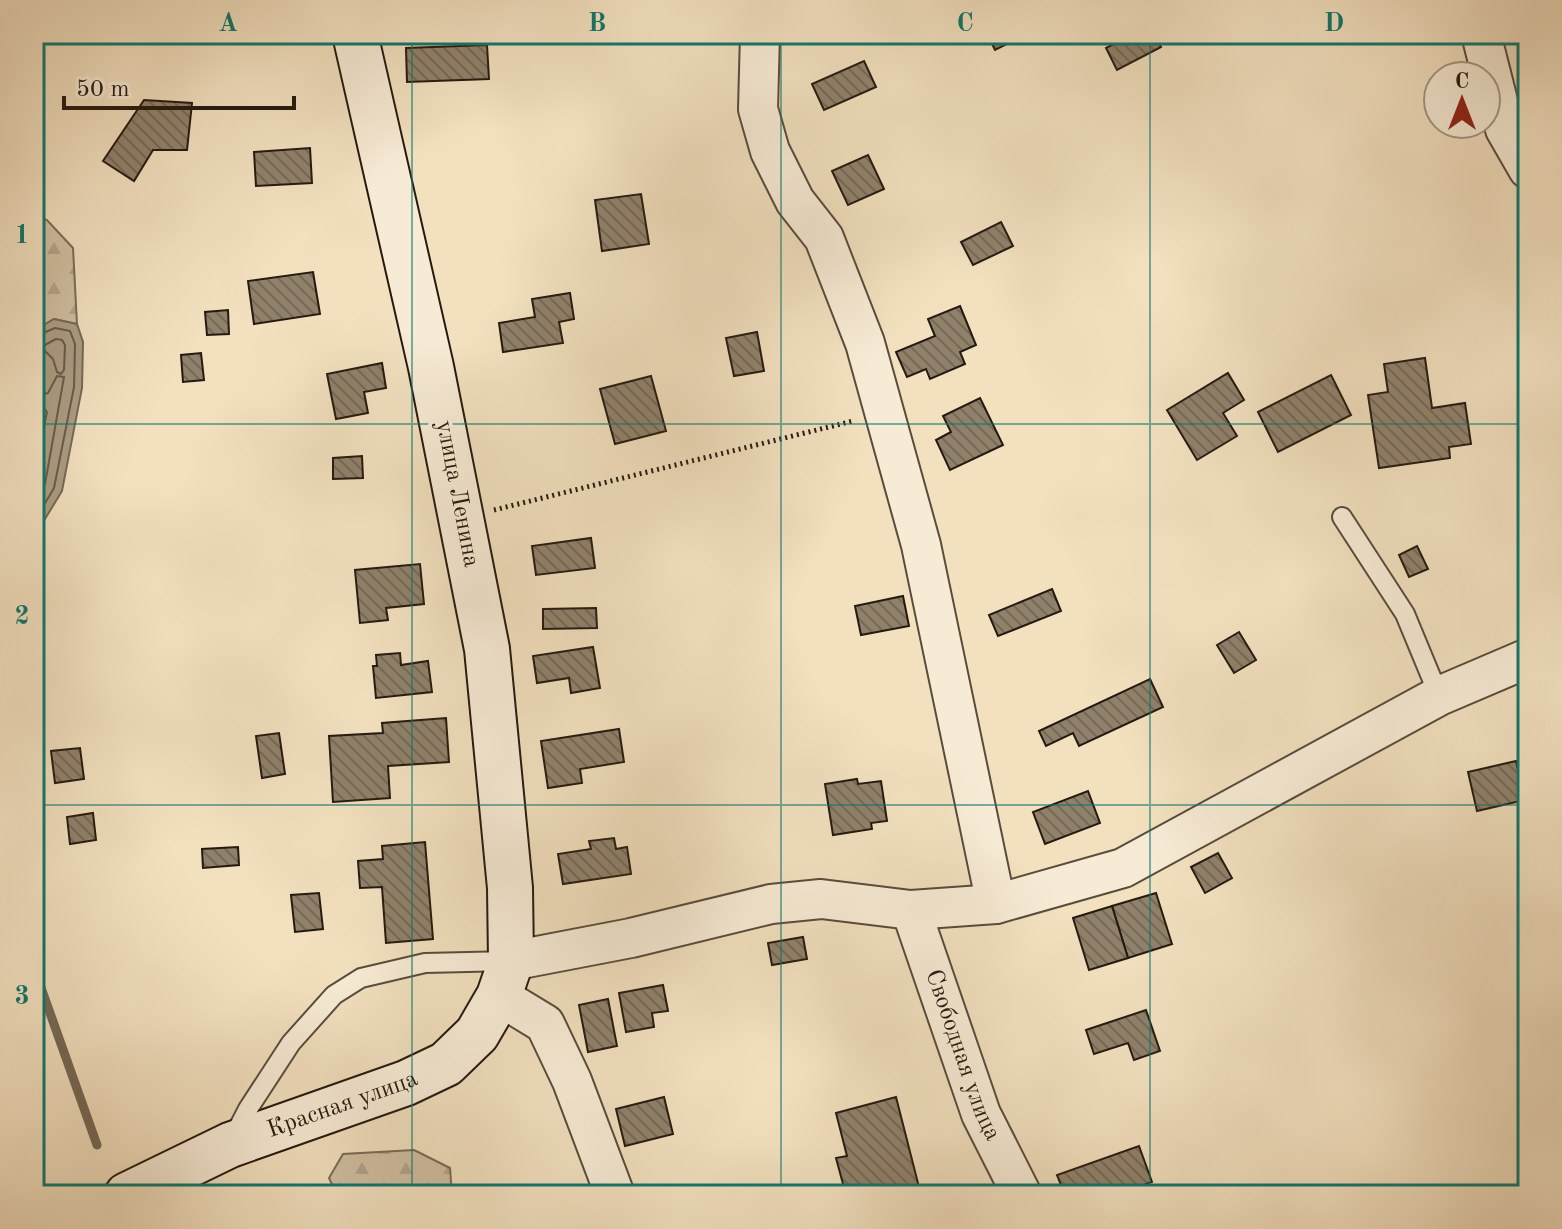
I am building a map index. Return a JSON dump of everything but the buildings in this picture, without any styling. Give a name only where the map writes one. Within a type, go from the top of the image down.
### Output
[{"type":"main road","name":"улица Ленина","points":[[355,34],[462,518],[487,649],[510,888],[505,979]]},
{"type":"main road","name":"Красная улица","points":[[127,1195],[230,1145],[406,1083],[446,1064],[477,1034],[505,979]]},
{"type":"street","points":[[760,34],[758,109],[770,151],[795,201],[824,238],[865,343],[921,545],[996,904]]},
{"type":"street","points":[[1481,34],[1505,129],[1528,169]]},
{"type":"street","points":[[615,1195],[572,1081],[545,1024],[505,979],[631,938],[771,904],[821,899],[911,910],[996,904],[1123,868],[1439,696],[1528,658]]},
{"type":"street","name":"Свободная улица","points":[[911,910],[981,1114],[1022,1195]]},
{"type":"lane","points":[[1342,517],[1405,614],[1439,696]]},
{"type":"lane","points":[[230,1145],[248,1109],[291,1043],[334,995],[361,978],[425,963],[505,979]]},
{"type":"path","points":[[462,518],[885,413]]},
{"type":"green space","points":[[34,215],[47,220],[73,248],[77,324],[54,319],[35,330],[34,339]]},
{"type":"green space","points":[[414,1150],[450,1168],[452,1195],[337,1195],[329,1178],[343,1154]]},
{"type":"water","points":[[54,319],[77,324],[83,342],[82,388],[62,491],[34,537],[35,330]]},
{"type":"waterway","points":[[34,968],[97,1145]]}]
